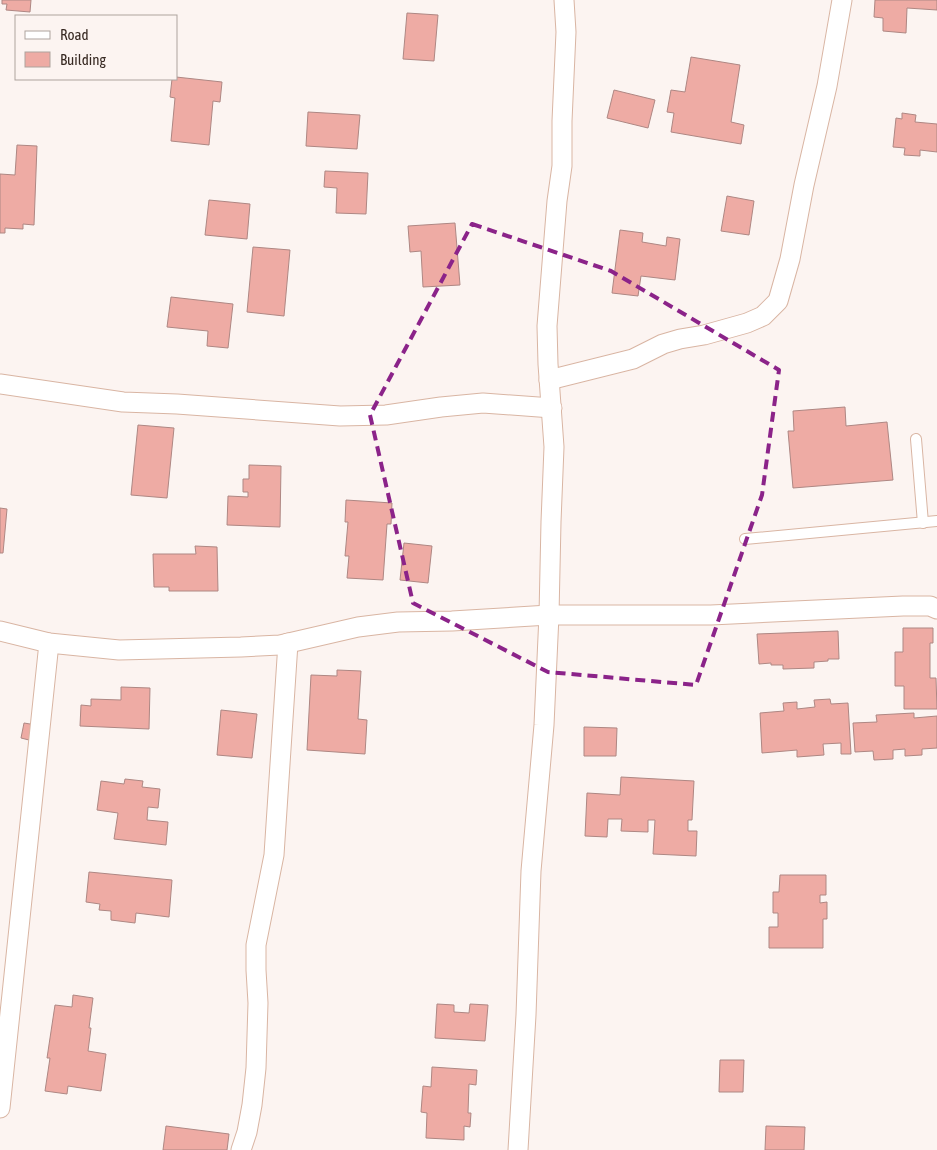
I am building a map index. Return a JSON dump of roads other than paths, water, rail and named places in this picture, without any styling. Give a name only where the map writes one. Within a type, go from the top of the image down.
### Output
[{"type":"street","points":[[518,1150],[526,1015],[531,870],[544,725],[549,615],[554,447],[546,326],[562,166],[566,32],[564,0]]},
{"type":"street","points":[[549,380],[633,358],[663,344],[680,339],[704,335],[747,323],[763,316],[778,301],[790,259],[804,185],[827,86],[842,0]]},
{"type":"street","points":[[0,384],[123,402],[340,416],[386,416],[441,407],[483,403],[552,408]]},
{"type":"street","points":[[0,631],[50,643],[119,650],[241,648],[280,645],[358,627],[398,622],[452,621],[549,615],[711,615],[903,606],[930,606],[937,608]]},
{"type":"street","points":[[0,1108],[50,643]]},
{"type":"street","points":[[241,1150],[247,1132],[256,1068],[258,1003],[256,945],[274,855],[288,643]]},
{"type":"lane","points":[[916,439],[923,523]]},
{"type":"lane","points":[[746,539],[937,521]]}]
